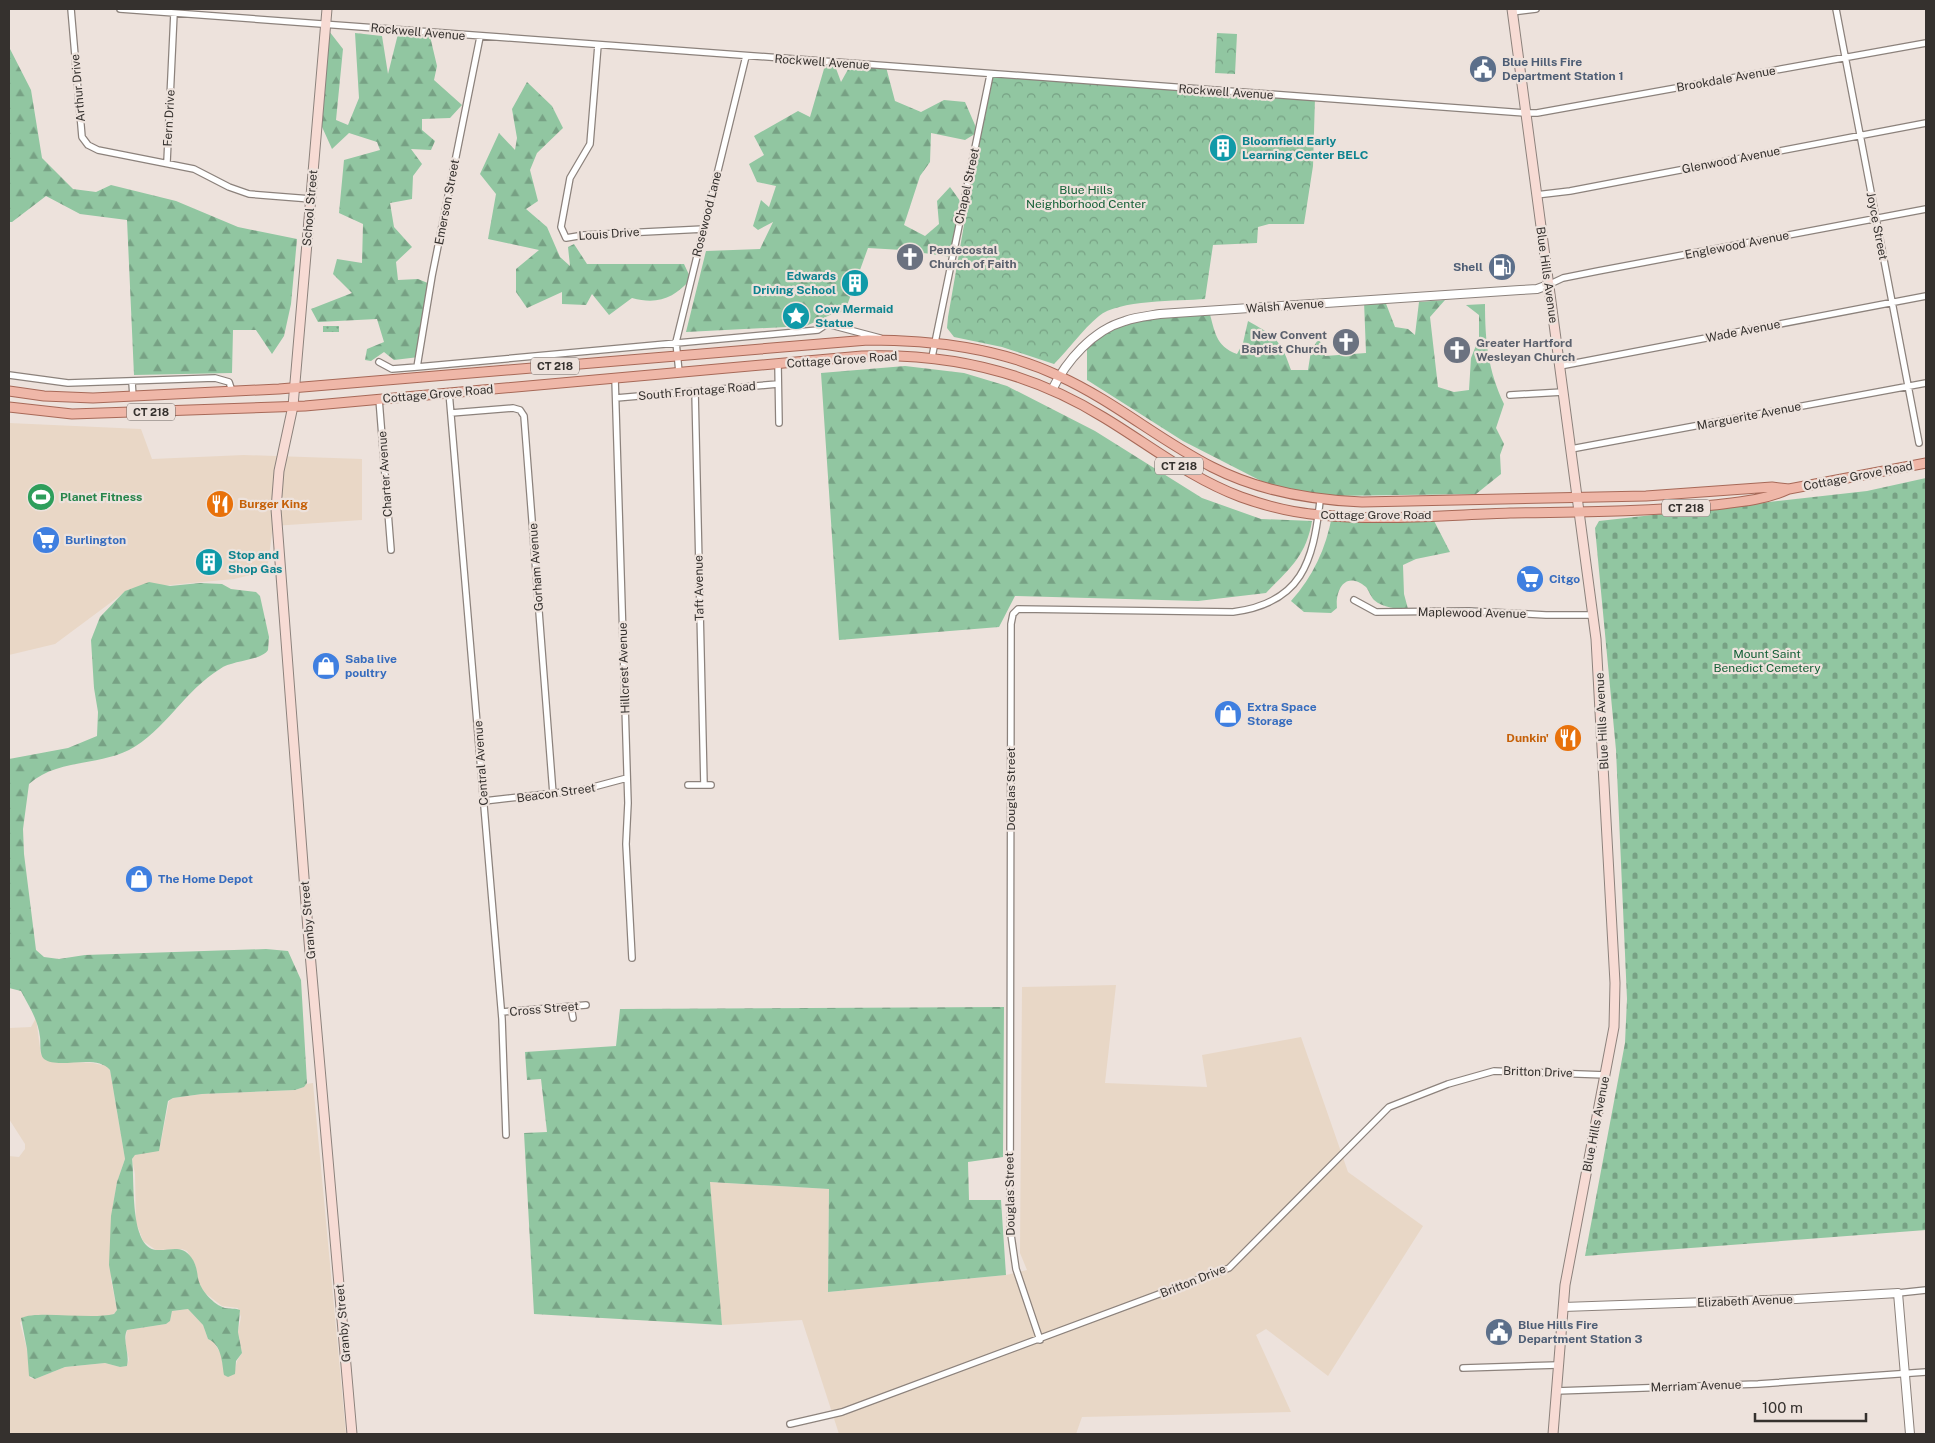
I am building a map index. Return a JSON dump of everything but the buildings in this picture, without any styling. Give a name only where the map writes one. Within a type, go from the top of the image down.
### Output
[{"type":"main road","name":"School Street","points":[[293,406],[327,9]]},
{"type":"main road","name":"Blue Hills Avenue","points":[[1512,10],[1548,284],[1579,497],[1593,615],[1601,700],[1615,982],[1614,1027],[1565,1286],[1553,1434]]},
{"type":"main road","name":"Cottage Grove Road","points":[[9,391],[74,398],[133,397],[294,388],[887,340],[935,341],[1010,357],[1059,375],[1106,401],[1211,467],[1271,490],[1320,501],[1362,502],[1646,496],[1772,487],[1789,489]]},
{"type":"main road","name":"Cottage Grove Road","points":[[9,407],[72,414],[293,406],[862,356],[932,357],[997,369],[1052,390],[1102,416],[1206,482],[1241,497],[1272,507],[1318,515],[1371,517],[1580,512],[1689,507],[1774,496],[1789,489],[1926,463]]},
{"type":"main road","name":"Granby Street","points":[[293,406],[277,483],[278,543],[352,1434]]},
{"type":"street","name":"Arthur Drive","points":[[71,9],[82,137],[88,145],[98,150],[167,162]]},
{"type":"street","name":"Rockwell Avenue","points":[[120,9],[990,75],[1525,113]]},
{"type":"street","points":[[1512,10],[1536,9]]},
{"type":"street","name":"Joyce Street","points":[[1836,9],[1920,443]]},
{"type":"street","name":"Fern Drive","points":[[174,13],[167,162],[194,169],[249,194],[311,199]]},
{"type":"street","name":"Emerson Street","points":[[417,367],[432,276],[480,37]]},
{"type":"street","name":"Brookdale Avenue","points":[[1525,113],[1537,113],[1926,43]]},
{"type":"street","name":"Louis Drive","points":[[598,45],[590,144],[570,178],[560,228],[566,238],[584,234],[704,229]]},
{"type":"street","name":"Rosewood Lane","points":[[679,372],[676,342],[746,56]]},
{"type":"street","name":"Chapel Street","points":[[932,357],[990,75]]},
{"type":"street","name":"Glenwood Avenue","points":[[1536,195],[1570,191],[1926,122]]},
{"type":"street","name":"Englewood Avenue","points":[[1548,284],[1564,278],[1598,271],[1926,210]]},
{"type":"street","name":"Walsh Avenue","points":[[1052,390],[1059,375],[1087,343],[1106,328],[1124,321],[1160,314],[1526,290],[1548,284]]},
{"type":"street","name":"Wade Avenue","points":[[1560,366],[1926,296]]},
{"type":"street","name":"Cottage Grove Road","points":[[379,362],[392,369],[417,367],[818,330],[827,324],[887,340]]},
{"type":"street","points":[[778,364],[780,423]]},
{"type":"street","points":[[9,375],[68,382],[132,382],[215,378],[229,382],[232,391]]},
{"type":"street","name":"Hillcrest Avenue","points":[[615,378],[627,778],[626,847],[632,958]]},
{"type":"street","points":[[132,382],[133,397]]},
{"type":"street","name":"Marguerite Avenue","points":[[1571,449],[1926,383]]},
{"type":"street","name":"South Frontage Road","points":[[616,398],[778,384]]},
{"type":"street","name":"Taft Avenue","points":[[695,391],[704,785]]},
{"type":"street","name":"Central Avenue","points":[[449,392],[502,1012],[506,1135]]},
{"type":"street","points":[[1510,395],[1564,392]]},
{"type":"street","name":"Charter Avenue","points":[[379,399],[391,550]]},
{"type":"street","name":"Gorham Avenue","points":[[451,413],[513,408],[521,411],[524,416],[553,794]]},
{"type":"street","name":"Douglas Street","points":[[1040,1340],[1016,1269],[1010,1228],[1011,644],[1013,614],[1018,609],[1223,612],[1252,610],[1268,604],[1284,593],[1300,578],[1313,550],[1320,501]]},
{"type":"street","name":"Maplewood Avenue","points":[[1354,600],[1376,612],[1469,611],[1546,615],[1593,615]]},
{"type":"street","name":"Beacon Street","points":[[484,801],[553,794],[603,786],[627,778]]},
{"type":"street","points":[[688,785],[712,785]]},
{"type":"street","name":"Cross Street","points":[[502,1012],[586,1005]]},
{"type":"street","points":[[572,1007],[572,1018]]},
{"type":"street","name":"Britton Drive","points":[[790,1424],[842,1412],[1040,1340],[1229,1268],[1389,1107],[1448,1084],[1494,1071],[1606,1075]]},
{"type":"street","name":"Elizabeth Avenue","points":[[1563,1307],[1796,1299],[1926,1290]]},
{"type":"street","points":[[1898,1292],[1910,1434]]},
{"type":"street","points":[[1463,1368],[1558,1364]]},
{"type":"street","name":"Merriam Avenue","points":[[1556,1391],[1758,1384],[1926,1372]]},
{"type":"shaded area","points":[[9,423],[141,429],[152,459],[244,455],[362,459],[362,520],[273,526],[267,571],[234,579],[129,589],[55,644],[9,655]]},
{"type":"shaded area","points":[[1116,985],[1105,1083],[1207,1087],[1202,1055],[1301,1037],[1348,1172],[1423,1226],[1328,1376],[1266,1329],[1256,1335],[1291,1412],[1082,1417],[1076,1434],[839,1434],[802,1320],[722,1325],[709,1182],[829,1189],[828,1292],[1006,1275],[1027,1270],[1020,1253],[1022,987]]},
{"type":"shaded area","points":[[36,1018],[41,1055],[73,1062],[107,1066],[110,1070],[125,1159],[117,1182],[113,1206],[111,1280],[117,1310],[114,1314],[104,1317],[23,1317],[20,1323],[27,1349],[30,1378],[35,1379],[65,1367],[105,1363],[120,1367],[127,1366],[129,1359],[125,1344],[127,1330],[166,1324],[170,1321],[172,1311],[188,1309],[203,1325],[208,1339],[213,1341],[222,1356],[222,1363],[234,1374],[237,1361],[242,1353],[238,1332],[241,1317],[238,1308],[222,1306],[205,1293],[199,1284],[195,1264],[187,1251],[182,1249],[156,1250],[143,1241],[136,1222],[135,1174],[132,1159],[135,1155],[160,1146],[169,1101],[173,1098],[202,1094],[295,1090],[304,1087],[306,1084],[313,1083],[346,1434],[9,1434],[9,1156],[19,1157],[25,1149],[25,1144],[9,1119],[9,1028],[31,1027]]},
{"type":"green space","points":[[399,30],[429,32],[437,66],[434,80],[462,105],[450,118],[422,119],[422,130],[435,141],[431,150],[411,149],[422,164],[413,176],[412,199],[390,203],[394,227],[412,247],[396,262],[398,280],[418,279],[430,284],[419,357],[394,360],[384,352],[371,361],[365,360],[367,349],[384,342],[377,319],[318,322],[311,309],[352,293],[333,274],[337,259],[362,263],[363,224],[339,213],[344,160],[380,150],[377,142],[349,133],[332,149],[318,118],[329,31],[343,49],[336,120],[348,125],[359,98],[355,33],[382,36],[388,74]]},
{"type":"green space","points":[[1217,33],[1237,34],[1235,74],[1215,73]]},
{"type":"green space","points":[[9,47],[31,90],[42,158],[73,189],[96,192],[111,185],[176,201],[238,227],[297,239],[291,304],[284,336],[272,354],[256,330],[233,330],[232,373],[134,375],[127,220],[80,214],[46,196],[12,222],[9,222]]},
{"type":"green space","points":[[826,62],[834,63],[841,82],[851,64],[886,67],[895,101],[921,112],[944,100],[965,102],[978,132],[965,140],[931,133],[930,162],[920,176],[904,225],[925,236],[939,224],[937,201],[950,187],[963,205],[952,257],[902,250],[868,248],[845,311],[830,315],[806,326],[686,332],[706,251],[760,249],[773,222],[758,230],[753,226],[761,200],[769,207],[776,186],[757,182],[749,164],[764,155],[754,136],[798,111],[810,117]]},
{"type":"green space","name":"Blue Hills Neighborhood Center","points":[[990,75],[1315,98],[1313,166],[1304,224],[1269,224],[1258,227],[1257,243],[1213,245],[1205,299],[1149,302],[1108,311],[1087,327],[1054,364],[1002,347],[954,337],[947,328],[948,317]]},
{"type":"green space","points":[[527,82],[552,106],[563,128],[537,153],[530,170],[538,201],[526,209],[547,227],[560,257],[570,266],[568,247],[574,244],[587,264],[684,264],[691,279],[685,286],[672,295],[658,300],[650,301],[632,298],[609,315],[592,294],[586,305],[562,304],[562,292],[527,308],[516,292],[516,269],[539,250],[488,239],[496,194],[480,174],[499,133],[515,150],[517,138],[512,109]]},
{"type":"green space","points":[[1445,300],[1430,317],[1438,387],[1454,392],[1469,390],[1471,358],[1479,338],[1479,315],[1466,305],[1485,304],[1491,367],[1504,404],[1496,428],[1504,444],[1500,455],[1501,474],[1476,494],[1328,496],[1267,484],[1183,441],[1087,380],[1087,343],[1135,319],[1209,311],[1220,342],[1224,347],[1237,354],[1243,343],[1248,321],[1276,340],[1284,352],[1291,370],[1308,370],[1311,351],[1319,338],[1325,356],[1366,353],[1364,301],[1385,301],[1395,327],[1408,329],[1415,335],[1419,302]]},
{"type":"green space","points":[[323,326],[339,326],[339,332],[323,332]]},
{"type":"green space","points":[[905,366],[964,373],[1007,386],[1095,431],[1202,498],[1261,519],[1312,521],[1306,544],[1296,561],[1266,593],[1198,601],[1015,596],[999,627],[839,640],[821,373]]},
{"type":"green space","name":"Mount Saint Benedict Cemetery","points":[[1926,478],[1926,1230],[1585,1256],[1625,1043],[1627,999],[1616,750],[1595,528],[1599,521],[1867,491]]},
{"type":"green space","points":[[1431,515],[1450,552],[1416,559],[1403,565],[1404,594],[1408,609],[1382,605],[1374,600],[1366,587],[1353,580],[1343,584],[1338,594],[1337,608],[1331,613],[1304,612],[1291,601],[1306,582],[1318,562],[1332,516]]},
{"type":"green space","points":[[149,582],[170,586],[200,583],[222,584],[231,589],[256,592],[260,596],[269,637],[268,650],[259,656],[220,669],[196,688],[142,742],[129,750],[104,759],[52,770],[29,784],[23,829],[24,854],[36,950],[44,957],[59,959],[85,955],[266,949],[288,951],[301,980],[307,1083],[304,1087],[295,1090],[202,1094],[173,1098],[168,1101],[159,1151],[135,1155],[132,1159],[137,1225],[141,1237],[147,1246],[156,1250],[179,1249],[187,1253],[196,1267],[199,1283],[208,1296],[216,1304],[225,1308],[240,1310],[238,1332],[242,1353],[236,1361],[235,1374],[228,1377],[224,1375],[219,1350],[208,1339],[203,1325],[188,1309],[172,1311],[170,1321],[166,1324],[127,1330],[125,1338],[128,1357],[127,1366],[120,1367],[105,1363],[65,1367],[35,1379],[29,1376],[27,1349],[21,1318],[39,1315],[104,1316],[114,1314],[117,1310],[109,1265],[111,1216],[117,1182],[125,1159],[110,1070],[104,1065],[96,1063],[59,1063],[44,1059],[41,1052],[39,1031],[33,1013],[21,991],[9,988],[9,759],[68,748],[97,736],[98,712],[94,688],[91,640],[100,617],[125,591]]},
{"type":"green space","points":[[1004,1007],[1003,1157],[968,1162],[969,1200],[1001,1200],[1006,1275],[828,1292],[829,1189],[710,1182],[722,1325],[534,1314],[524,1133],[547,1132],[541,1079],[527,1080],[525,1052],[616,1046],[620,1009]]},
{"type":"place","name":"Blue Hills Fire Department Station 1","points":[[1483,69]]},
{"type":"place","name":"Bloomfield Early Learning Center BELC","points":[[1223,148]]},
{"type":"place","name":"Pentecostal Church of Faith","points":[[910,257]]},
{"type":"place","name":"Shell","points":[[1502,267]]},
{"type":"place","name":"Edwards Driving School","points":[[855,283]]},
{"type":"place","name":"Cow Mermaid Statue","points":[[796,316]]},
{"type":"place","name":"New Convent Baptist Church","points":[[1346,342]]},
{"type":"place","name":"Greater Hartford Wesleyan Church","points":[[1457,350]]},
{"type":"place","name":"Planet Fitness","points":[[41,497]]},
{"type":"place","name":"Burger King","points":[[220,504]]},
{"type":"place","name":"Burlington","points":[[46,540]]},
{"type":"place","name":"Stop and Shop Gas","points":[[209,562]]},
{"type":"place","name":"Citgo","points":[[1530,579]]},
{"type":"place","name":"Saba live poultry","points":[[326,666]]},
{"type":"place","name":"Extra Space Storage","points":[[1228,714]]},
{"type":"place","name":"Dunkin'","points":[[1568,738]]},
{"type":"place","name":"The Home Depot","points":[[139,879]]},
{"type":"place","name":"Blue Hills Fire Department Station 3","points":[[1499,1332]]}]
